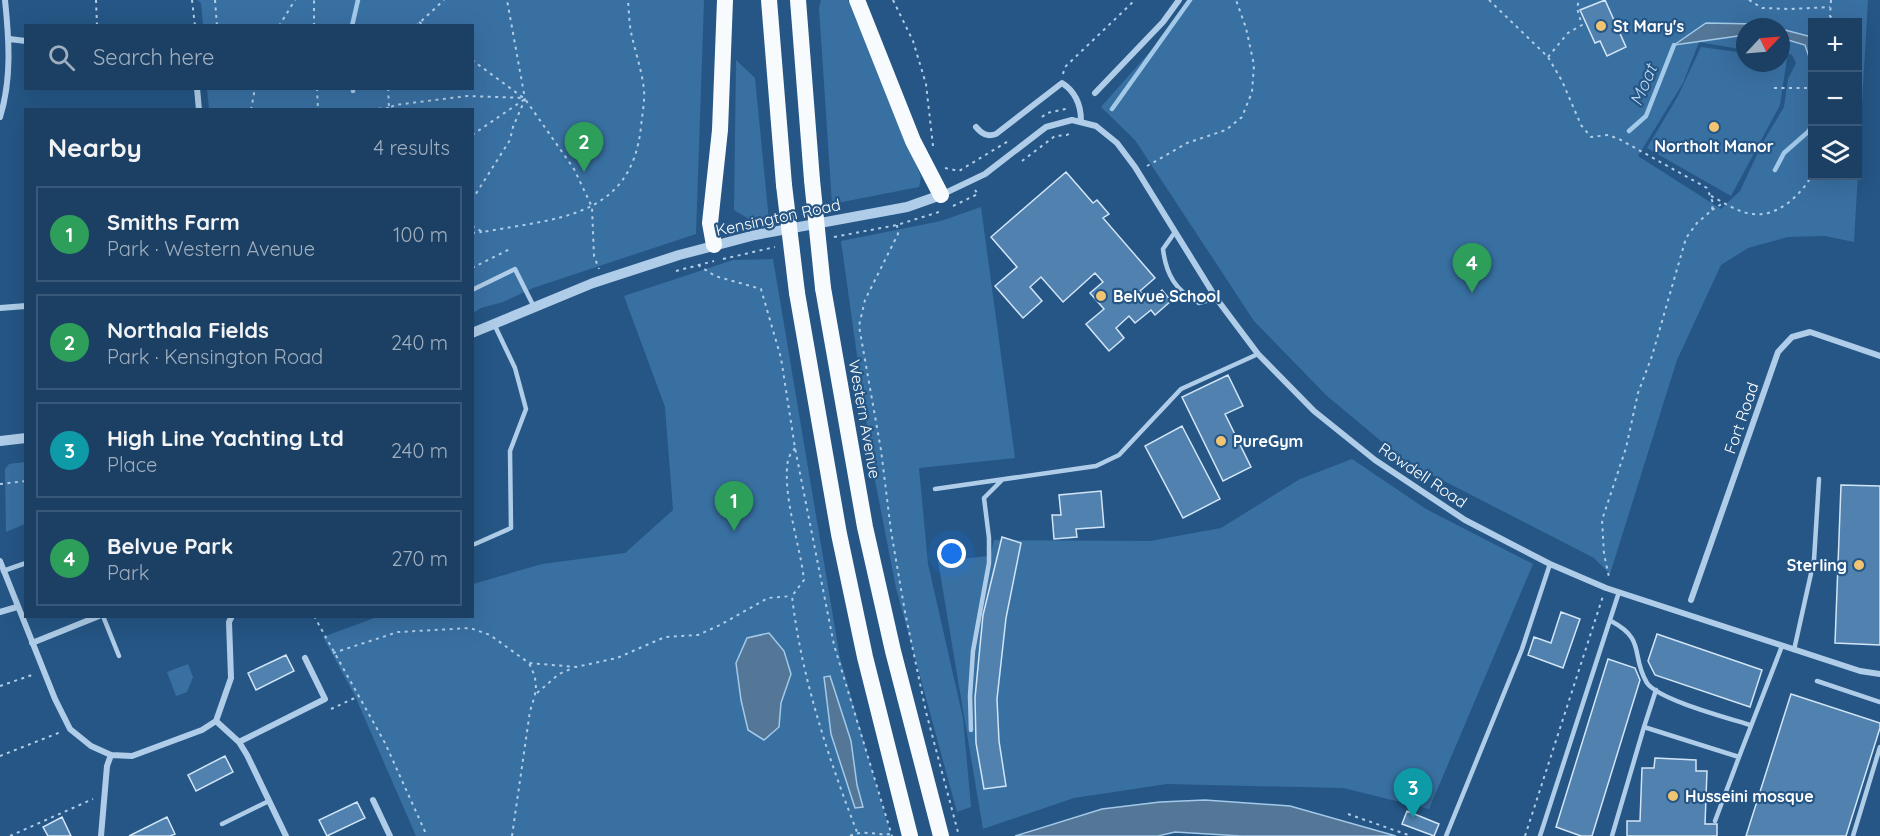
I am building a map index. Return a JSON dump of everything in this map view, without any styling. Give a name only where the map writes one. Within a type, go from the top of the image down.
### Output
[{"type":"highway","points":[[714,245],[710,223],[720,130],[725,0]]},
{"type":"highway","points":[[769,0],[784,185],[797,293],[839,534],[865,657],[910,836]]},
{"type":"highway","name":"Western Avenue","points":[[798,0],[823,288],[868,538],[893,651],[940,834]]},
{"type":"highway","points":[[857,0],[914,141],[941,195]]},
{"type":"street","points":[[0,116],[6,97],[9,39],[5,0]]},
{"type":"street","points":[[1095,93],[1162,22],[1179,0]]},
{"type":"street","points":[[9,39],[24,41]]},
{"type":"street","points":[[976,127],[985,135],[996,134],[1062,83],[1066,85],[1081,108],[1081,121]]},
{"type":"street","points":[[197,90],[199,108]]},
{"type":"street","name":"Kensington Road","points":[[474,332],[603,280],[714,245],[907,207],[941,195],[985,174],[1046,127],[1064,121],[1081,121]]},
{"type":"street","name":"Rowdell Road","points":[[1081,121],[1096,126],[1117,143],[1142,177],[1216,298],[1258,354],[1314,411],[1375,460],[1466,520],[1550,564],[1619,592],[1860,671],[1880,674]]},
{"type":"street","points":[[0,308],[24,306]]},
{"type":"street","name":"Fort Road","points":[[1691,600],[1778,352],[1792,337],[1810,332],[1880,356]]},
{"type":"street","points":[[0,441],[24,438]]},
{"type":"street","points":[[0,561],[43,671],[70,729],[91,746],[111,755],[132,756],[202,730],[216,721],[231,678],[229,622],[231,618]]},
{"type":"street","points":[[0,612],[17,607]]},
{"type":"street","points":[[32,643],[96,618]]},
{"type":"street","points":[[238,742],[325,699],[305,658]]},
{"type":"street","points":[[216,721],[238,742],[286,836]]},
{"type":"street","points":[[101,836],[107,766],[111,755]]},
{"type":"street","points":[[373,800],[390,836]]},
{"type":"lane","points":[[1175,232],[1163,249],[1165,267],[1183,295],[1199,303],[1216,298]]},
{"type":"lane","points":[[474,289],[516,269],[534,307]]},
{"type":"lane","points":[[475,544],[511,528],[510,451],[526,409],[515,368],[494,324]]},
{"type":"lane","points":[[935,489],[1096,466],[1107,462],[1119,455],[1181,389],[1258,354]]},
{"type":"lane","points":[[1794,650],[1814,560],[1819,479]]},
{"type":"lane","points":[[970,730],[973,651],[989,563],[989,538],[984,498],[1002,480]]},
{"type":"lane","points":[[3,571],[24,564]]},
{"type":"lane","points":[[1446,836],[1522,649],[1550,564]]},
{"type":"lane","points":[[1540,836],[1619,592]]},
{"type":"lane","points":[[102,618],[119,656]]},
{"type":"lane","points":[[1611,621],[1624,628],[1634,639],[1648,684],[1663,696],[1750,725]]},
{"type":"lane","points":[[1715,821],[1782,646]]},
{"type":"lane","points":[[1817,681],[1880,702]]},
{"type":"lane","points":[[1612,836],[1656,690]]},
{"type":"lane","points":[[1644,727],[1739,757]]},
{"type":"lane","points":[[1852,836],[1880,747]]},
{"type":"lane","points":[[222,824],[269,801]]},
{"type":"path","points":[[96,0],[97,24]]},
{"type":"path","points":[[192,0],[195,24]]},
{"type":"path","points":[[215,0],[217,24]]},
{"type":"path","points":[[280,24],[295,0]]},
{"type":"path","points":[[314,0],[314,24]]},
{"type":"path","points":[[422,24],[419,22],[444,0]]},
{"type":"path","points":[[474,197],[510,140],[525,99],[507,0]]},
{"type":"path","points":[[474,233],[553,220],[591,207],[614,192],[631,167],[639,138],[645,91],[631,31],[628,0]]},
{"type":"path","points":[[893,0],[913,41],[926,84],[933,149]]},
{"type":"path","points":[[1065,67],[1135,0]]},
{"type":"path","points":[[1145,168],[1187,143],[1226,130],[1242,117],[1252,92],[1254,65],[1246,28],[1236,0]]},
{"type":"path","points":[[1489,0],[1548,57],[1562,81],[1581,125],[1591,137],[1608,135],[1658,159],[1707,188],[1713,203],[1712,210]]},
{"type":"path","points":[[1548,57],[1568,33],[1582,25],[1577,8],[1579,0]]},
{"type":"path","points":[[1749,0],[1762,8],[1830,7]]},
{"type":"path","points":[[1831,0],[1832,18]]},
{"type":"path","points":[[474,61],[525,99],[574,169],[591,207],[594,256],[603,280]]},
{"type":"path","points":[[1774,88],[1808,88]]},
{"type":"path","points":[[251,108],[255,90]]},
{"type":"path","points":[[316,90],[318,108]]},
{"type":"path","points":[[388,90],[389,108]]},
{"type":"path","points":[[390,108],[395,105],[467,96],[525,99]]},
{"type":"path","points":[[474,134],[525,99]]},
{"type":"path","points":[[1022,161],[1055,136],[1067,135],[1074,131]]},
{"type":"path","points":[[939,165],[945,169],[959,171],[972,165]]},
{"type":"path","points":[[1710,196],[1751,214],[1766,214],[1792,200],[1809,180]]},
{"type":"path","points":[[1609,578],[1604,554],[1602,520],[1626,448],[1638,393],[1652,356],[1686,238],[1697,223],[1723,203]]},
{"type":"path","points":[[890,227],[920,219]]},
{"type":"path","points":[[897,225],[898,234],[865,300],[859,326],[881,450],[891,531],[905,612],[926,712],[959,836]]},
{"type":"path","points":[[474,227],[483,232]]},
{"type":"path","points":[[474,267],[512,248]]},
{"type":"path","points":[[683,269],[710,262]]},
{"type":"path","points":[[698,266],[715,276],[761,288],[781,358],[795,448],[834,645],[892,835],[857,832],[850,836]]},
{"type":"path","points":[[795,448],[788,458],[788,498],[802,560],[804,580],[792,596],[797,640],[836,779],[857,832]]},
{"type":"path","points":[[0,484],[24,481]]},
{"type":"path","points":[[1525,836],[1604,592]]},
{"type":"path","points":[[537,693],[560,674],[576,667],[618,658],[665,637],[698,634],[720,625],[768,598],[792,596]]},
{"type":"path","points":[[315,618],[385,742],[428,836]]},
{"type":"path","points":[[333,653],[398,632],[470,628],[489,635],[529,663],[537,678],[537,693],[530,711],[512,836]]},
{"type":"path","points":[[529,663],[576,667]]},
{"type":"path","points":[[0,686],[43,671]]},
{"type":"path","points":[[325,699],[330,709],[359,696]]},
{"type":"path","points":[[0,756],[70,729]]},
{"type":"path","points":[[10,836],[104,794]]},
{"type":"path","points":[[1348,814],[1411,836]]},
{"type":"shaded area","points":[[197,0],[704,0],[696,234],[533,288],[474,312],[474,108],[209,108],[207,90],[474,90],[474,24],[203,24],[201,3]]},
{"type":"shaded area","points":[[821,0],[848,0],[921,177],[919,187],[832,204],[819,8]]},
{"type":"shaded area","points":[[1192,0],[1868,0],[1862,104],[1862,18],[1808,18],[1808,180],[1858,180],[1854,242],[1825,236],[1788,237],[1748,248],[1721,265],[1677,360],[1610,574],[1594,558],[1405,461],[1327,396],[1254,321],[1135,140],[1101,107],[1170,29]],"holes":[[[1736,18],[1790,18],[1790,54],[1796,63],[1788,79],[1784,107],[1763,142],[1740,191],[1721,209],[1638,156],[1683,83],[1699,42],[1736,48]]]},
{"type":"shaded area","name":"Moat","points":[[1706,23],[1736,24],[1736,36],[1674,45]]},
{"type":"shaded area","points":[[1790,31],[1808,36],[1808,54],[1805,45],[1790,41]]},
{"type":"shaded area","name":"Northolt Manor","points":[[1701,47],[1736,52],[1736,72],[1785,72],[1780,105],[1731,196],[1647,148],[1678,96]]},
{"type":"shaded area","points":[[736,60],[755,78],[769,221],[754,222],[734,210]]},
{"type":"shaded area","points":[[981,207],[1015,458],[919,468],[928,564],[963,718],[971,807],[957,812],[896,588],[873,470],[841,241],[941,221]]},
{"type":"shaded area","points":[[773,259],[840,658],[891,836],[416,836],[355,696],[323,637],[374,618],[474,618],[474,584],[542,564],[625,553],[673,510],[665,407],[624,296],[733,260]]},
{"type":"shaded area","points":[[1352,459],[1426,509],[1533,564],[1429,809],[1343,788],[1167,784],[1074,798],[983,829],[938,561],[990,556],[994,540],[1150,541],[1221,528],[1300,479]]},
{"type":"shaded area","points":[[24,462],[24,524],[6,532],[5,469],[9,464]]},
{"type":"shaded area","points":[[769,633],[784,651],[791,674],[781,703],[779,727],[764,740],[748,730],[736,663],[747,638]]},
{"type":"shaded area","points":[[188,664],[193,677],[187,692],[176,696],[167,672]]},
{"type":"shaded area","points":[[830,676],[851,741],[857,785],[863,807],[855,808],[831,734],[824,677]]},
{"type":"shaded area","points":[[1205,800],[1290,806],[1396,836],[1241,836],[1175,832],[1158,836],[1015,836],[1102,809],[1160,802]]},
{"type":"building","name":"St Mary's","points":[[1605,0],[1626,47],[1607,56],[1600,41],[1595,43],[1580,10]]},
{"type":"building","points":[[1066,172],[1093,203],[1097,200],[1109,214],[1103,218],[1155,278],[1140,291],[1149,301],[1162,290],[1171,301],[1155,315],[1151,310],[1135,323],[1129,316],[1116,328],[1124,338],[1109,351],[1086,324],[1104,309],[1090,293],[1103,282],[1095,273],[1063,302],[1041,277],[1030,287],[1042,301],[1023,318],[995,286],[1017,267],[991,237]]},
{"type":"building","name":"PureGym","points":[[1228,375],[1243,406],[1225,414],[1251,467],[1223,481],[1182,397]]},
{"type":"building","points":[[1182,426],[1220,499],[1183,518],[1145,446]]},
{"type":"building","name":"Sterling","points":[[1841,485],[1880,486],[1880,645],[1835,643]]},
{"type":"building","points":[[1101,491],[1104,527],[1076,529],[1077,537],[1054,539],[1052,515],[1061,515],[1059,495]]},
{"type":"building","points":[[1002,537],[1021,543],[1006,618],[997,699],[999,741],[1006,786],[984,789],[976,743],[975,698],[983,615]]},
{"type":"building","points":[[1561,612],[1580,619],[1563,668],[1528,655],[1534,637],[1551,643]]},
{"type":"building","points":[[1657,634],[1762,670],[1750,707],[1655,675],[1648,661]]},
{"type":"building","points":[[286,655],[294,671],[256,690],[248,673]]},
{"type":"building","points":[[1608,659],[1635,668],[1640,680],[1592,836],[1581,836],[1556,827]]},
{"type":"building","points":[[1791,694],[1880,723],[1846,836],[1746,836]]},
{"type":"building","points":[[225,756],[233,772],[196,791],[188,775]]},
{"type":"building","name":"Husseini mosque","points":[[1655,758],[1696,760],[1696,771],[1707,771],[1705,824],[1717,824],[1717,836],[1627,836],[1627,821],[1640,821],[1642,768],[1654,768]]},
{"type":"building","points":[[357,802],[365,818],[327,836],[319,820]]},
{"type":"building","points":[[1407,811],[1439,824],[1434,836],[1402,824]]},
{"type":"building","points":[[62,817],[71,836],[48,836],[43,827]]},
{"type":"building","points":[[167,817],[175,834],[129,836]]},
{"type":"waterway","points":[[352,24],[358,0]]},
{"type":"waterway","points":[[1112,109],[1190,0]]},
{"type":"waterway","name":"Moat","points":[[1629,131],[1646,116],[1674,45]]},
{"type":"waterway","name":"Moat","points":[[1775,170],[1784,153],[1809,131],[1811,126]]},
{"type":"place","name":"St Mary's","points":[[1601,26]]},
{"type":"place","name":"Northolt Manor","points":[[1714,127]]},
{"type":"place","name":"Northala Fields","points":[[584,172]]},
{"type":"place","name":"Belvue Park","points":[[1472,293]]},
{"type":"place","name":"Belvue School","points":[[1101,296]]},
{"type":"place","name":"PureGym","points":[[1221,441]]},
{"type":"place","name":"Smiths Farm","points":[[734,531]]},
{"type":"place","name":"Sterling","points":[[1859,565]]},
{"type":"place","name":"Husseini mosque","points":[[1673,796]]},
{"type":"place","name":"High Line Yachting Ltd","points":[[1413,818]]}]
